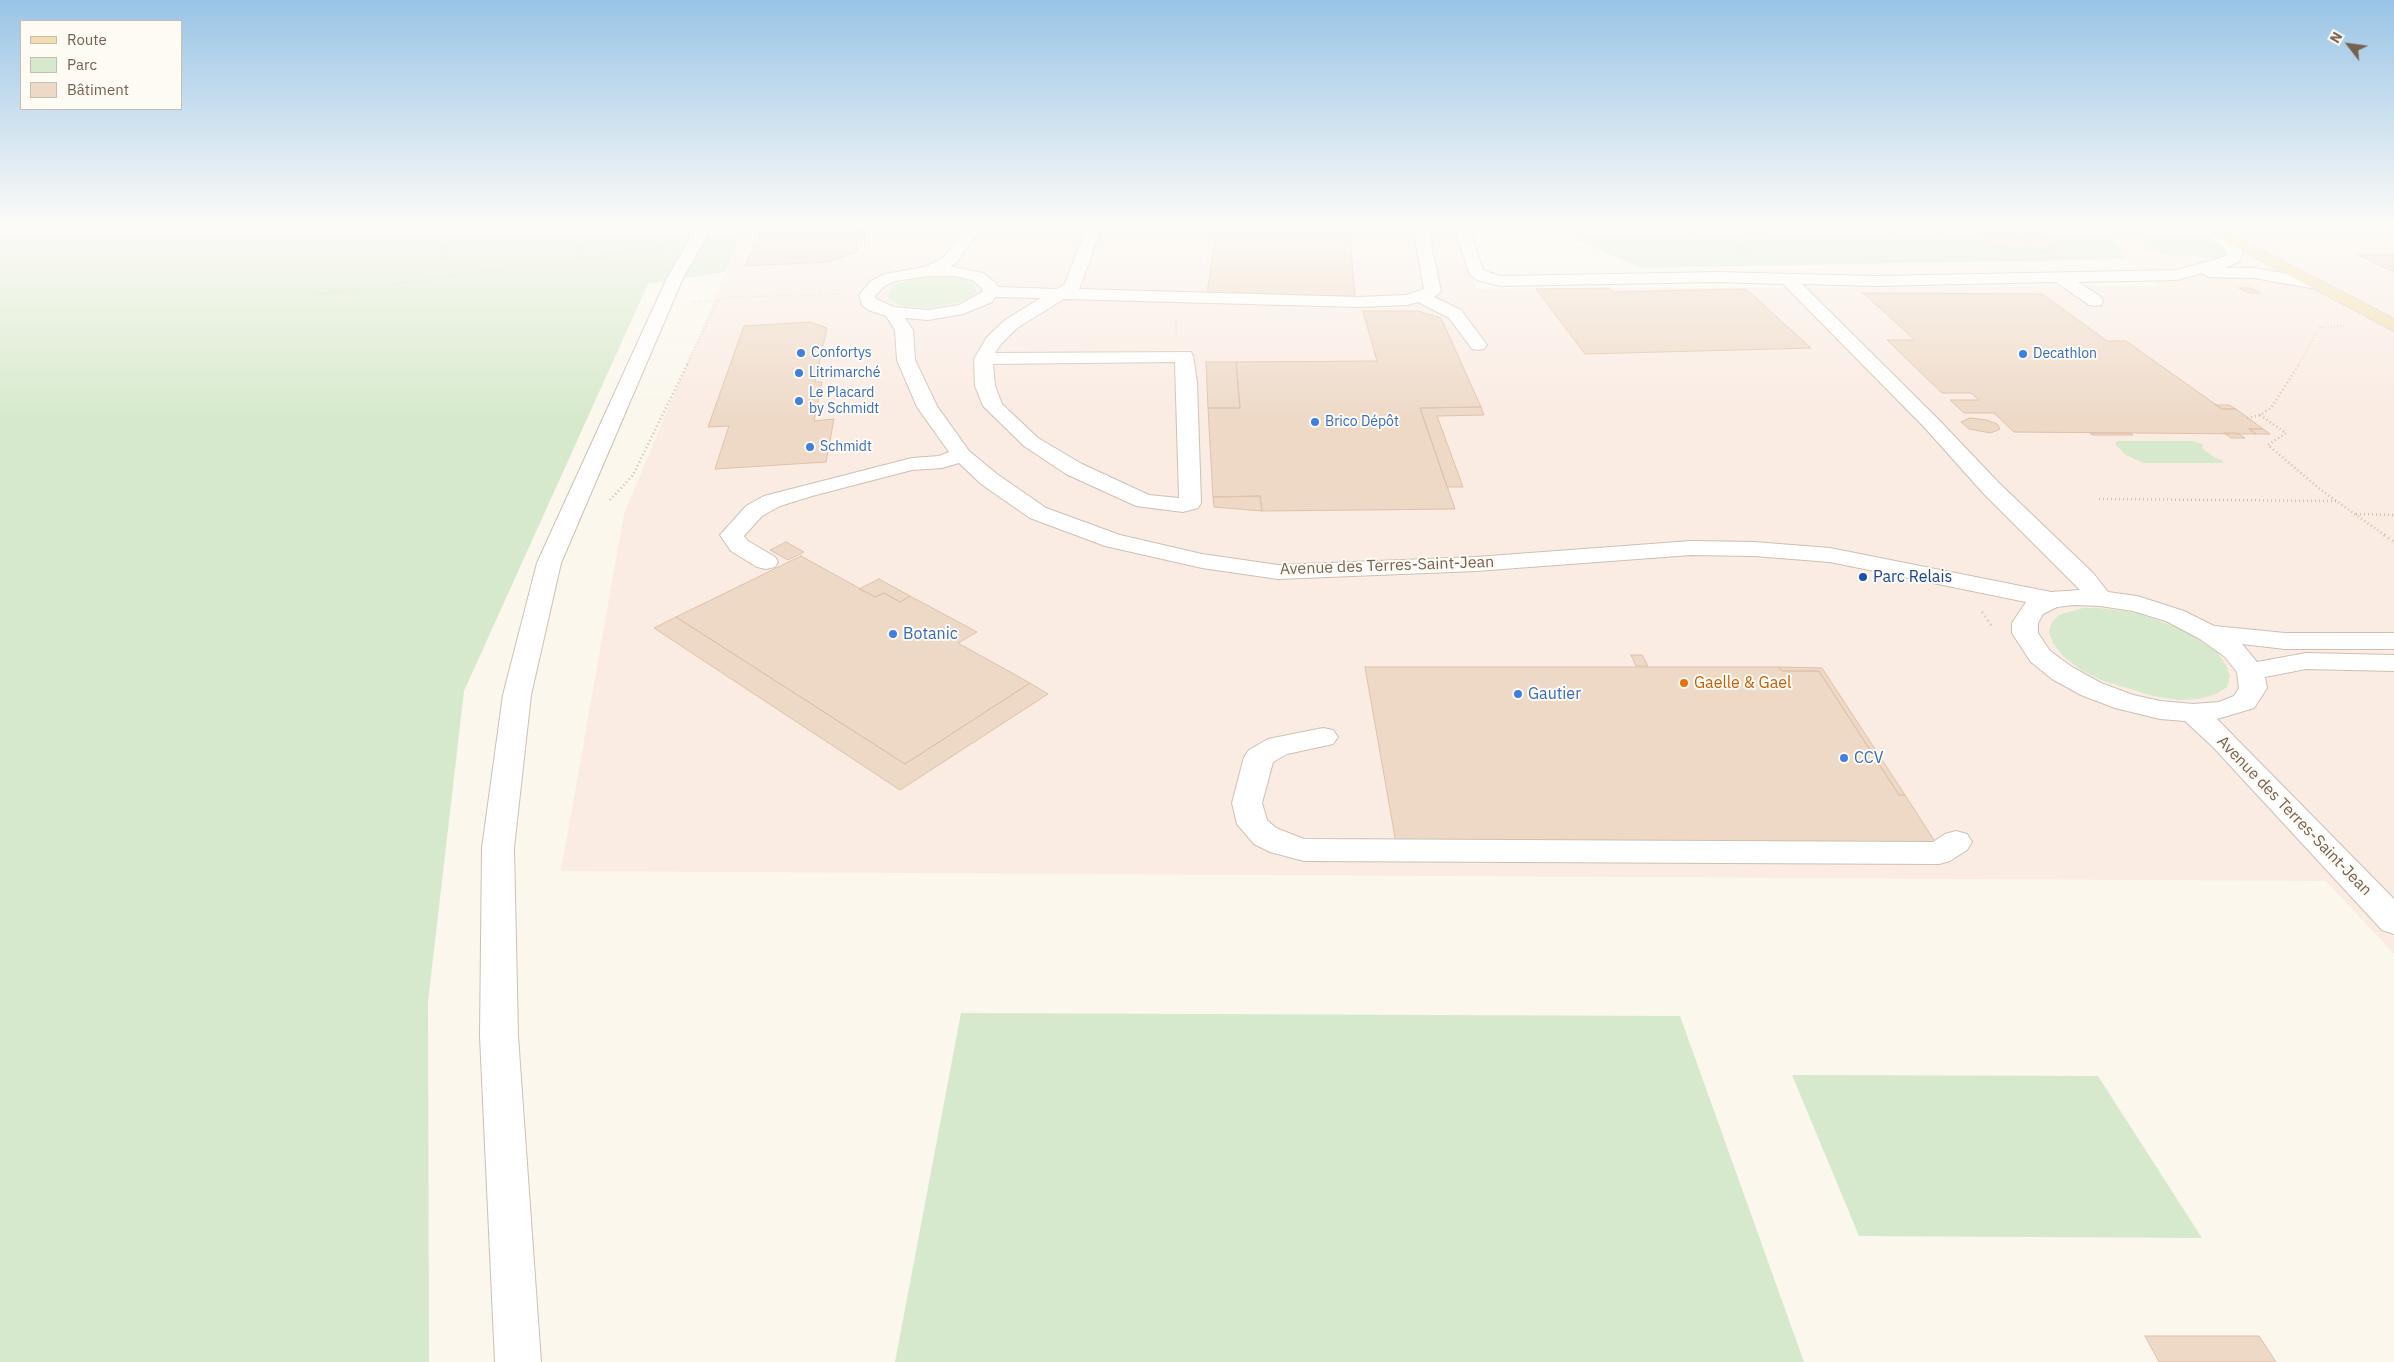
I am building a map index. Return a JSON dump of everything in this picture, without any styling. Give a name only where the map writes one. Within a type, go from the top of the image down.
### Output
[{"type":"main road","points":[[2326,291],[2394,326]]},
{"type":"main road","points":[[2343,291],[2394,317]]},
{"type":"street","points":[[518,1362],[499,1036],[498,858],[517,695],[549,563],[669,291]]},
{"type":"street","points":[[869,291],[867,295],[868,301],[898,321],[962,309],[981,301],[990,292],[1359,302],[1407,300],[1421,297],[1433,291]]},
{"type":"street","points":[[983,359],[1184,356],[1187,382],[1190,503],[1183,505],[1144,501],[1074,469],[1031,442],[993,406],[985,386],[983,359],[993,341],[1011,324],[1066,291]]},
{"type":"street","points":[[1800,291],[1932,424],[1991,488],[2084,578],[2100,598]]},
{"type":"street","points":[[2080,291],[2095,301]]},
{"type":"street","points":[[1421,297],[1455,314],[1478,345]]},
{"type":"street","name":"Avenue des Terres-Saint-Jean","points":[[898,321],[906,360],[927,407],[962,455],[989,479],[1038,513],[1113,541],[1202,561],[1278,572],[1476,564],[1691,548],[1736,548],[1830,555],[2051,600]]},
{"type":"street","points":[[766,562],[739,546],[732,535],[754,511],[772,501],[912,464],[942,462],[962,455]]},
{"type":"street","name":"Avenue des Terres-Saint-Jean","points":[[1948,579],[1982,596],[2024,623]]},
{"type":"street","points":[[2074,597],[2100,598],[2137,604],[2175,616],[2209,633],[2234,651],[2250,671],[2253,688],[2244,702],[2223,710],[2193,713],[2160,710],[2125,702],[2091,689],[2062,673],[2040,656],[2025,633],[2024,623],[2033,609],[2051,600],[2074,597]]},
{"type":"street","points":[[2209,633],[2285,641],[2394,641]]},
{"type":"street","points":[[2250,671],[2306,660],[2394,663]]},
{"type":"street","name":"Avenue des Terres-Saint-Jean","points":[[2193,713],[2223,740],[2394,921]]},
{"type":"street","points":[[1324,737],[1278,746],[1259,757],[1247,803],[1252,824],[1265,836],[1281,844],[1304,850],[1939,853],[1956,842]]},
{"type":"path","points":[[312,294],[339,291]]},
{"type":"path","points":[[1202,298],[1203,291]]},
{"type":"path","points":[[608,502],[633,475],[718,302],[728,298],[844,294]]},
{"type":"path","points":[[2247,418],[2260,415],[2271,408],[2313,343],[2320,327],[2349,326]]},
{"type":"path","points":[[2260,415],[2286,433],[2268,445],[2337,501],[2394,542]]},
{"type":"path","points":[[2099,499],[2337,501]]},
{"type":"path","points":[[2355,514],[2394,515]]},
{"type":"path","points":[[1980,610],[1996,632]]},
{"type":"shaded area","points":[[717,291],[2394,291],[2394,954],[2326,881],[561,871],[624,514]]},
{"type":"green space","points":[[0,291],[645,291],[464,691],[428,1002],[429,1362],[0,1362]]},
{"type":"green space","points":[[976,291],[974,295],[961,302],[928,308],[897,304],[888,297],[888,292]]},
{"type":"green space","points":[[2117,441],[2193,441],[2203,444],[2202,448],[2215,458],[2223,460],[2223,463],[2144,463],[2126,455],[2115,444]]},
{"type":"green space","points":[[2083,608],[2137,613],[2182,629],[2217,652],[2226,665],[2230,676],[2227,687],[2216,694],[2200,699],[2178,700],[2153,696],[2101,680],[2080,669],[2063,656],[2053,643],[2049,632],[2052,622],[2059,615]]},
{"type":"green space","points":[[961,1013],[1680,1016],[1804,1362],[895,1362]]},
{"type":"green space","points":[[1792,1075],[2098,1076],[2202,1238],[1859,1236]]},
{"type":"building","points":[[1207,291],[1355,291],[1355,296],[1207,293]]},
{"type":"building","points":[[1537,291],[1748,291],[1811,348],[1585,354]]},
{"type":"building","points":[[2244,291],[2256,291],[2260,293],[2249,293]]},
{"type":"building","name":"Decathlon","points":[[1863,293],[2042,294],[2107,341],[2126,341],[2222,409],[2236,409],[2263,429],[2249,429],[2256,434],[2014,432],[1994,413],[1964,413],[1950,400],[1979,400],[1971,393],[1942,393],[1887,340],[1915,340]]},
{"type":"building","points":[[1363,311],[1418,311],[1441,318],[1481,407],[1420,408],[1455,509],[1262,511],[1260,496],[1213,497],[1208,408],[1240,408],[1236,362],[1377,361]]},
{"type":"building","points":[[810,322],[827,328],[815,382],[822,382],[814,421],[834,419],[826,462],[715,469],[729,426],[708,427],[744,326]]},
{"type":"building","points":[[1206,362],[1236,362],[1240,408],[1208,408]]},
{"type":"building","points":[[2215,405],[2229,405],[2236,409],[2222,409]]},
{"type":"building","points":[[1481,407],[1484,415],[1437,416],[1463,487],[1447,487],[1420,408]]},
{"type":"building","points":[[1970,418],[1987,420],[1997,424],[2000,429],[1991,433],[1969,429],[1961,422]]},
{"type":"building","points":[[2249,429],[2263,429],[2270,434],[2256,434]]},
{"type":"building","points":[[2090,433],[2130,433],[2133,435],[2092,435]]},
{"type":"building","points":[[2224,433],[2238,433],[2245,438],[2231,438]]},
{"type":"building","points":[[1260,496],[1262,511],[1214,507],[1213,497]]},
{"type":"building","points":[[786,542],[804,552],[788,560],[770,550]]},
{"type":"building","points":[[801,556],[875,597],[884,593],[900,602],[910,596],[977,632],[958,643],[1030,683],[905,764],[676,617]]},
{"type":"building","points":[[879,579],[910,596],[900,602],[884,593],[875,597],[859,589]]},
{"type":"building","points":[[676,617],[905,764],[1030,683],[1048,694],[900,790],[654,628]]},
{"type":"building","points":[[1631,655],[1642,655],[1648,666],[1636,666]]},
{"type":"building","points":[[1365,667],[1779,667],[1782,671],[1819,671],[1899,795],[1905,795],[1936,843],[1396,843]]},
{"type":"building","points":[[1779,667],[1822,668],[1905,795],[1899,795],[1819,671],[1782,671]]},
{"type":"building","points":[[2145,1336],[2259,1336],[2276,1362],[2159,1362]]},
{"type":"place","name":"Confortys","points":[[801,353]]},
{"type":"place","name":"Decathlon","points":[[2023,354]]},
{"type":"place","name":"Litrimarché","points":[[799,373]]},
{"type":"place","name":"Le Placard by Schmidt","points":[[799,401]]},
{"type":"place","name":"Brico Dépôt","points":[[1315,422]]},
{"type":"place","name":"Schmidt","points":[[810,447]]},
{"type":"place","name":"Parc Relais","points":[[1863,577]]},
{"type":"place","name":"Botanic","points":[[893,634]]},
{"type":"place","name":"Gaelle & Gael","points":[[1684,683]]},
{"type":"place","name":"Gautier","points":[[1518,694]]},
{"type":"place","name":"CCV","points":[[1844,758]]}]
